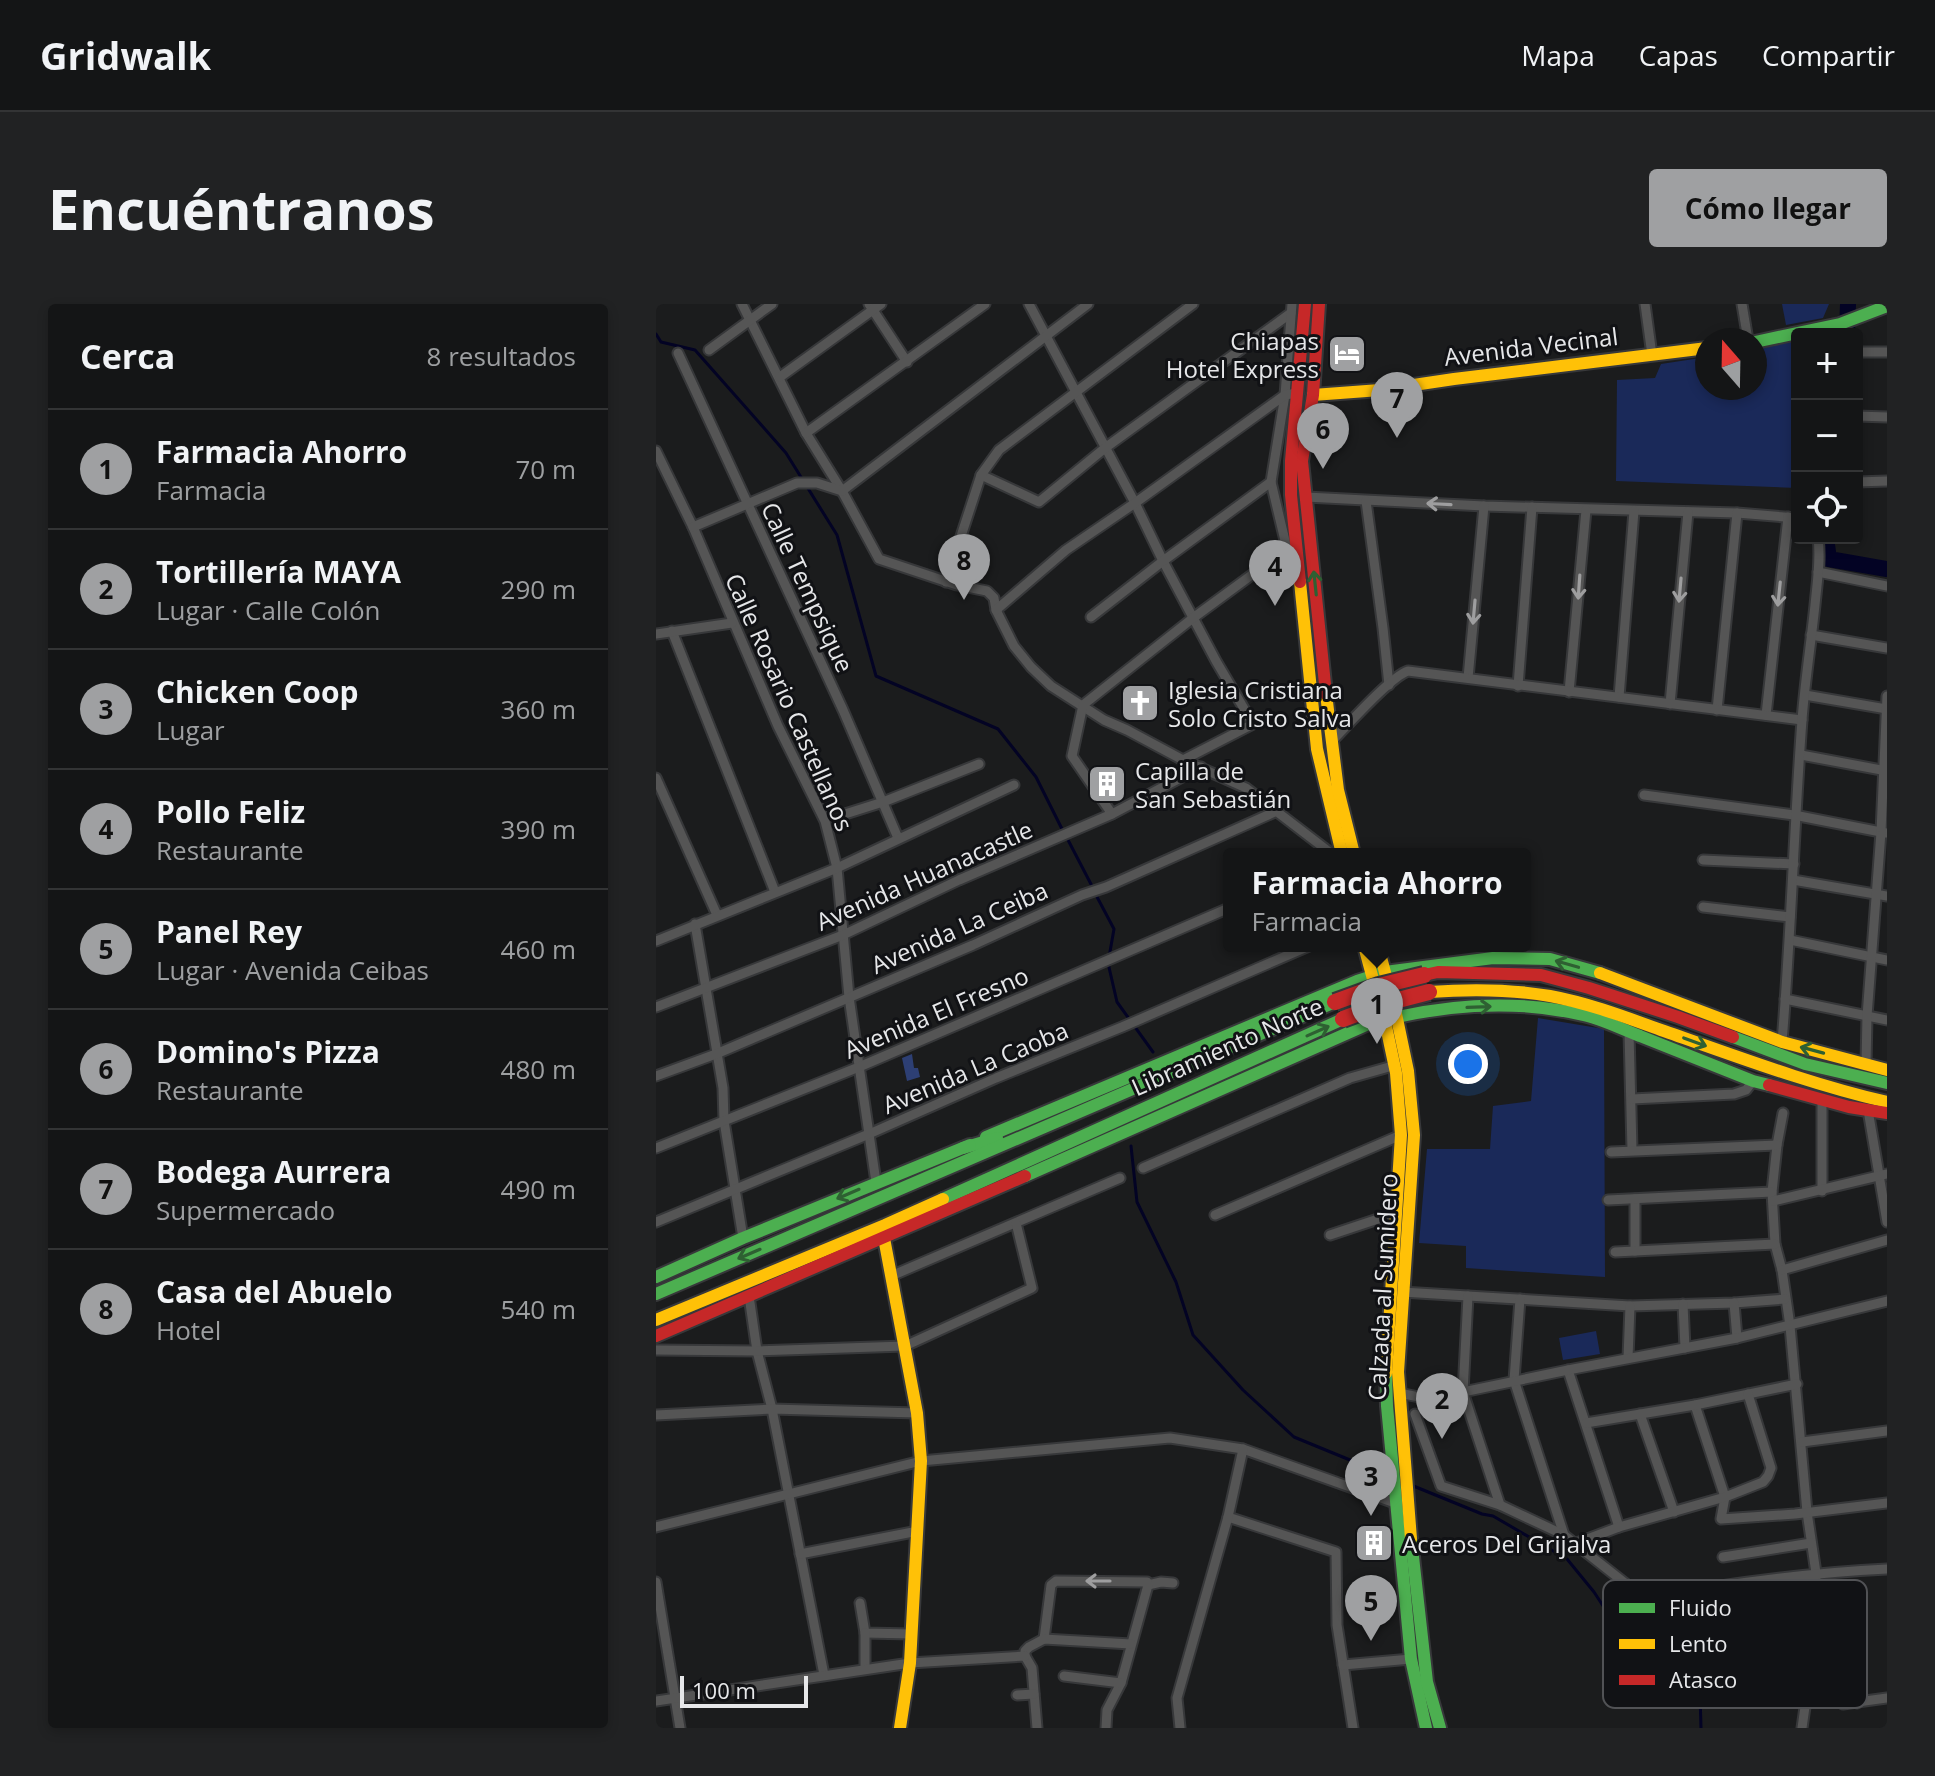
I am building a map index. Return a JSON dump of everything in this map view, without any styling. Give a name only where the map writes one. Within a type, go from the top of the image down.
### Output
[{"type":"main road","points":[[1319,304],[1298,394],[1291,472],[1291,548],[1313,635],[1338,790],[1352,848]]},
{"type":"main road","points":[[1767,339],[1840,324],[1860,311],[1887,306]]},
{"type":"main road","points":[[1296,307],[1317,749],[1341,848]]},
{"type":"main road","name":"Avenida Vecinal","points":[[1298,394],[1380,390],[1695,350]]},
{"type":"main road","points":[[1367,952],[1378,974],[1391,1018],[1400,1099],[1393,1357],[1387,1406],[1398,1464]]},
{"type":"main road","points":[[1378,952],[1378,974]]},
{"type":"main road","points":[[1328,999],[1378,974],[1493,958],[1550,959],[1596,972],[1782,1042],[1887,1070]]},
{"type":"main road","points":[[1437,1010],[1417,1001],[1412,986],[1418,976],[1442,964]]},
{"type":"main road","name":"Libramiento Norte","points":[[656,1294],[1056,1122],[1328,999],[1438,972],[1541,975],[1678,1017],[1805,1064],[1887,1083]]},
{"type":"main road","name":"Libramiento Norte","points":[[656,1336],[1042,1168],[1342,1028],[1383,1004],[1429,992],[1479,989],[1540,994],[1586,1004],[1799,1080],[1887,1102]]},
{"type":"main road","points":[[656,1277],[1005,1128],[1330,996],[1343,1006],[1347,1022],[1342,1028]]},
{"type":"main road","name":"Libramiento Norte","points":[[656,1320],[1342,1028],[1437,1010],[1480,1006],[1538,1007],[1585,1015],[1753,1081],[1822,1100],[1887,1113]]},
{"type":"main road","name":"Calzada al Sumidero","points":[[1391,1018],[1409,1071],[1414,1135],[1402,1292],[1393,1357],[1401,1428],[1399,1502],[1415,1636],[1440,1728]]},
{"type":"main road","points":[[963,1148],[1056,1122]]},
{"type":"main road","points":[[1042,1168],[1070,1144]]},
{"type":"main road","points":[[884,1238],[917,1413],[921,1461],[910,1663],[900,1728]]},
{"type":"main road","name":"Calzada al Sumidero","points":[[1415,1636],[1411,1659],[1426,1728]]},
{"type":"street","points":[[742,304],[806,433],[879,559],[946,582],[987,591],[994,598],[996,610],[1014,646],[1051,686],[1104,720],[1246,788],[1324,848]]},
{"type":"street","points":[[709,350],[772,304]]},
{"type":"street","points":[[806,433],[985,304]]},
{"type":"street","points":[[1029,304],[1193,618],[1253,724],[1183,760]]},
{"type":"street","points":[[842,491],[1088,304]]},
{"type":"street","points":[[946,582],[981,475],[999,450],[1193,304]]},
{"type":"street","points":[[1645,304],[1652,355]]},
{"type":"street","points":[[1742,304],[1746,328]]},
{"type":"street","points":[[780,377],[874,306],[907,362]]},
{"type":"street","points":[[981,475],[1039,502],[1105,448],[1296,307]]},
{"type":"street","points":[[1863,352],[1887,352]]},
{"type":"street","name":"Calle Tempsique","points":[[678,353],[898,838]]},
{"type":"street","points":[[1112,814],[1072,756],[1083,705],[1193,618],[1291,548],[1271,482],[1298,394]]},
{"type":"street","points":[[996,610],[1066,550],[1298,394]]},
{"type":"street","points":[[1863,416],[1887,417]]},
{"type":"street","name":"Calle Rosario Castellanos","points":[[656,451],[693,527],[778,726],[825,821],[837,868],[849,997],[876,1182]]},
{"type":"street","points":[[1863,482],[1887,481]]},
{"type":"street","points":[[1091,617],[1271,482]]},
{"type":"street","points":[[693,527],[797,483],[817,483],[842,491]]},
{"type":"street","points":[[1306,497],[1791,517]]},
{"type":"street","points":[[1366,501],[1389,685]]},
{"type":"street","points":[[1468,678],[1484,506]]},
{"type":"street","points":[[1518,686],[1532,507]]},
{"type":"street","points":[[1569,692],[1586,510]]},
{"type":"street","points":[[1619,697],[1634,511]]},
{"type":"street","points":[[1670,704],[1688,512]]},
{"type":"street","points":[[1717,710],[1737,513]]},
{"type":"street","points":[[1766,715],[1791,525]]},
{"type":"street","points":[[1782,1042],[1790,940],[1794,815],[1818,572],[1818,544]]},
{"type":"street","points":[[1818,572],[1887,586]]},
{"type":"street","points":[[656,634],[732,623]]},
{"type":"street","points":[[672,631],[775,892]]},
{"type":"street","points":[[1811,635],[1887,648]]},
{"type":"street","points":[[1331,742],[1403,672],[1408,671],[1802,720]]},
{"type":"street","points":[[1805,695],[1886,709]]},
{"type":"street","points":[[1866,1064],[1870,957],[1882,895],[1887,696]]},
{"type":"street","points":[[1801,755],[1885,771]]},
{"type":"street","points":[[845,814],[979,764]]},
{"type":"street","name":"Avenida Huanacastle","points":[[656,1007],[843,935],[959,880],[1112,814],[1201,767]]},
{"type":"street","points":[[656,778],[717,915]]},
{"type":"street","points":[[657,939],[837,868],[1014,785]]},
{"type":"street","points":[[1644,795],[1794,815],[1884,833]]},
{"type":"street","name":"Avenida La Ceiba","points":[[656,1076],[716,1054],[973,945],[1277,811]]},
{"type":"street","points":[[1703,860],[1794,864]]},
{"type":"street","points":[[1793,880],[1882,895]]},
{"type":"street","points":[[1703,907],[1790,917]]},
{"type":"street","name":"Avenida El Fresno","points":[[656,1148],[859,1067],[1223,911]]},
{"type":"street","points":[[695,924],[723,1088],[724,1121],[743,1238]]},
{"type":"street","points":[[1790,940],[1887,960]]},
{"type":"street","name":"Avenida La Caoba","points":[[656,1222],[1295,952]]},
{"type":"street","points":[[1785,999],[1887,1020]]},
{"type":"street","points":[[1629,1032],[1632,1150]]},
{"type":"street","points":[[1143,1168],[1350,1078],[1396,1065]]},
{"type":"street","points":[[1632,1099],[1734,1094],[1746,1090],[1753,1081]]},
{"type":"street","points":[[1822,1100],[1822,1191]]},
{"type":"street","points":[[1868,1110],[1882,1175],[1887,1222]]},
{"type":"street","points":[[1783,1113],[1773,1197],[1775,1244],[1790,1326],[1816,1580]]},
{"type":"street","points":[[1215,1215],[1401,1135]]},
{"type":"street","points":[[1611,1152],[1777,1145]]},
{"type":"street","points":[[1608,1200],[1773,1197],[1822,1191],[1882,1175]]},
{"type":"street","points":[[891,1276],[1120,1178]]},
{"type":"street","points":[[1635,1199],[1635,1251]]},
{"type":"street","points":[[1330,1235],[1396,1213]]},
{"type":"street","points":[[656,1350],[757,1351],[905,1346],[1032,1288],[1016,1223]]},
{"type":"street","points":[[1782,1270],[1887,1240]]},
{"type":"street","points":[[1615,1252],[1775,1244]]},
{"type":"street","points":[[1402,1292],[1630,1306],[1785,1299]]},
{"type":"street","points":[[749,1296],[757,1351],[772,1409],[824,1675]]},
{"type":"street","points":[[1468,1296],[1463,1392],[1500,1505]]},
{"type":"street","points":[[1520,1299],[1514,1380],[1564,1535]]},
{"type":"street","points":[[1399,1393],[1424,1398],[1463,1392],[1737,1338],[1887,1301]]},
{"type":"street","points":[[1734,1303],[1737,1338]]},
{"type":"street","points":[[1683,1304],[1685,1348]]},
{"type":"street","points":[[1628,1358],[1630,1306]]},
{"type":"street","points":[[1568,1370],[1619,1527]]},
{"type":"street","points":[[1586,1423],[1797,1384]]},
{"type":"street","points":[[1574,1544],[1619,1527],[1725,1497],[1763,1482],[1771,1468],[1748,1394]]},
{"type":"street","points":[[1401,1428],[1415,1414],[1424,1398]]},
{"type":"street","points":[[1695,1405],[1725,1497],[1721,1519],[1887,1503]]},
{"type":"street","points":[[656,1415],[772,1409],[917,1413]]},
{"type":"street","points":[[1415,1414],[1441,1486],[1500,1505],[1564,1535],[1621,1580]]},
{"type":"street","points":[[1640,1414],[1674,1512]]},
{"type":"street","points":[[1401,1428],[1421,1429]]},
{"type":"street","points":[[1802,1442],[1887,1431]]},
{"type":"street","points":[[656,1527],[921,1461],[1170,1438],[1243,1449],[1399,1502]]},
{"type":"street","points":[[1180,1728],[1177,1698],[1228,1517],[1243,1449]]},
{"type":"street","points":[[1228,1517],[1336,1552],[1337,1625],[1353,1728]]},
{"type":"street","points":[[800,1554],[918,1531]]},
{"type":"street","points":[[1723,1557],[1811,1543]]},
{"type":"street","points":[[1765,1580],[1887,1569]]},
{"type":"street","points":[[656,1582],[680,1728]]},
{"type":"street","points":[[1044,1639],[1053,1582],[1173,1583]]},
{"type":"street","points":[[1106,1728],[1107,1710],[1121,1683],[1146,1583]]},
{"type":"street","points":[[860,1603],[865,1633],[865,1668]]},
{"type":"street","points":[[865,1633],[912,1634]]},
{"type":"street","points":[[1037,1728],[1032,1668],[1025,1656],[1029,1647],[1044,1639],[1131,1644]]},
{"type":"street","points":[[656,1701],[865,1668],[1025,1656]]},
{"type":"street","points":[[1343,1665],[1411,1659]]},
{"type":"street","points":[[1064,1676],[1121,1683]]},
{"type":"street","points":[[1017,1695],[1034,1694]]},
{"type":"street","points":[[1867,1701],[1887,1698]]},
{"type":"street","points":[[1802,1728],[1805,1708]]},
{"type":"shaded area","points":[[1782,304],[1829,304],[1823,318],[1786,325]]},
{"type":"shaded area","points":[[1791,341],[1791,488],[1616,481],[1617,380],[1655,378],[1661,364],[1695,359],[1695,400],[1767,400],[1767,346]]},
{"type":"shaded area","points":[[1538,1018],[1604,1029],[1605,1277],[1466,1268],[1466,1246],[1419,1243],[1427,1149],[1490,1149],[1493,1106],[1531,1101]]},
{"type":"shaded area","points":[[912,1054],[914,1068],[918,1068],[920,1077],[907,1081],[902,1058]]},
{"type":"shaded area","points":[[1596,1331],[1600,1354],[1563,1360],[1559,1338]]},
{"type":"waterway","points":[[1847,328],[1848,304]]},
{"type":"waterway","points":[[656,334],[661,342],[695,350],[786,453],[837,535],[876,676],[998,729],[1036,777],[1063,831]]},
{"type":"waterway","points":[[1827,544],[1829,559],[1887,569]]},
{"type":"waterway","points":[[1067,838],[1093,888]]},
{"type":"waterway","points":[[1096,895],[1114,929],[1108,963],[1117,1002],[1153,1052]]},
{"type":"waterway","points":[[1131,1146],[1137,1202],[1176,1282],[1193,1335],[1243,1390],[1294,1437],[1389,1476]]},
{"type":"waterway","points":[[1411,1485],[1493,1516],[1567,1559],[1603,1606]]},
{"type":"waterway","points":[[1700,1708],[1701,1728]]},
{"type":"traffic: fast","points":[[1767,339],[1840,324],[1887,306]]},
{"type":"traffic: fast","points":[[986,1137],[1385,972],[1493,958],[1550,959],[1600,973]]},
{"type":"traffic: fast","points":[[656,1294],[1335,1002]]},
{"type":"traffic: fast","points":[[1025,1176],[1366,1025],[1447,1009],[1502,1005],[1583,1015],[1769,1085]]},
{"type":"traffic: fast","points":[[943,1199],[1343,1019]]},
{"type":"traffic: fast","points":[[1733,1037],[1805,1064],[1887,1083]]},
{"type":"traffic: fast","points":[[963,1148],[997,1138]]},
{"type":"traffic: fast","points":[[656,1277],[970,1145]]},
{"type":"traffic: fast","points":[[1386,1373],[1411,1659],[1426,1728]]},
{"type":"traffic: fast","points":[[1411,1539],[1427,1682],[1440,1728]]},
{"type":"traffic: slow","points":[[1313,395],[1380,390],[1695,349]]},
{"type":"traffic: slow","points":[[1300,582],[1317,749],[1341,848]]},
{"type":"traffic: slow","points":[[1326,694],[1338,790],[1352,848]]},
{"type":"traffic: slow","points":[[1366,952],[1374,983]]},
{"type":"traffic: slow","points":[[1380,952],[1387,980]]},
{"type":"traffic: slow","points":[[1600,973],[1782,1042],[1887,1070]]},
{"type":"traffic: slow","points":[[1429,992],[1505,991],[1564,999],[1620,1015],[1801,1078],[1887,1102]]},
{"type":"traffic: slow","points":[[1395,1009],[1408,1071],[1414,1135],[1398,1372],[1411,1539]]},
{"type":"traffic: slow","points":[[1383,1012],[1396,1073],[1401,1135],[1386,1373]]},
{"type":"traffic: slow","points":[[656,1320],[943,1199]]},
{"type":"traffic: slow","points":[[884,1238],[917,1413],[921,1461],[910,1663],[900,1728]]},
{"type":"traffic: jam","points":[[1300,582],[1291,495],[1291,461],[1305,304]]},
{"type":"traffic: jam","points":[[1319,304],[1313,395],[1302,461],[1326,694]]},
{"type":"traffic: jam","points":[[1424,975],[1438,972],[1541,975],[1733,1037]]},
{"type":"traffic: jam","points":[[1335,1002],[1379,986],[1424,975]]},
{"type":"traffic: jam","points":[[1343,1019],[1429,992]]},
{"type":"traffic: jam","points":[[1769,1085],[1849,1107],[1887,1113]]},
{"type":"traffic: jam","points":[[656,1336],[1025,1176]]},
{"type":"place","name":"Chiapas Hotel Express","points":[[1347,354]]},
{"type":"place","name":"Bodega Aurrera","points":[[1397,438]]},
{"type":"place","name":"Domino's Pizza","points":[[1323,469]]},
{"type":"place","name":"Casa del Abuelo","points":[[964,600]]},
{"type":"place","name":"Pollo Feliz","points":[[1275,606]]},
{"type":"place","name":"Iglesia Cristiana Solo Cristo Salva","points":[[1140,703]]},
{"type":"place","name":"Capilla de San Sebastián","points":[[1107,784]]},
{"type":"place","name":"Farmacia Ahorro","points":[[1377,1044]]},
{"type":"place","name":"Tortillería MAYA","points":[[1442,1439]]},
{"type":"place","name":"Chicken Coop","points":[[1371,1516]]},
{"type":"place","name":"Aceros Del Grijalva","points":[[1374,1543]]},
{"type":"place","name":"Panel Rey","points":[[1371,1641]]}]
